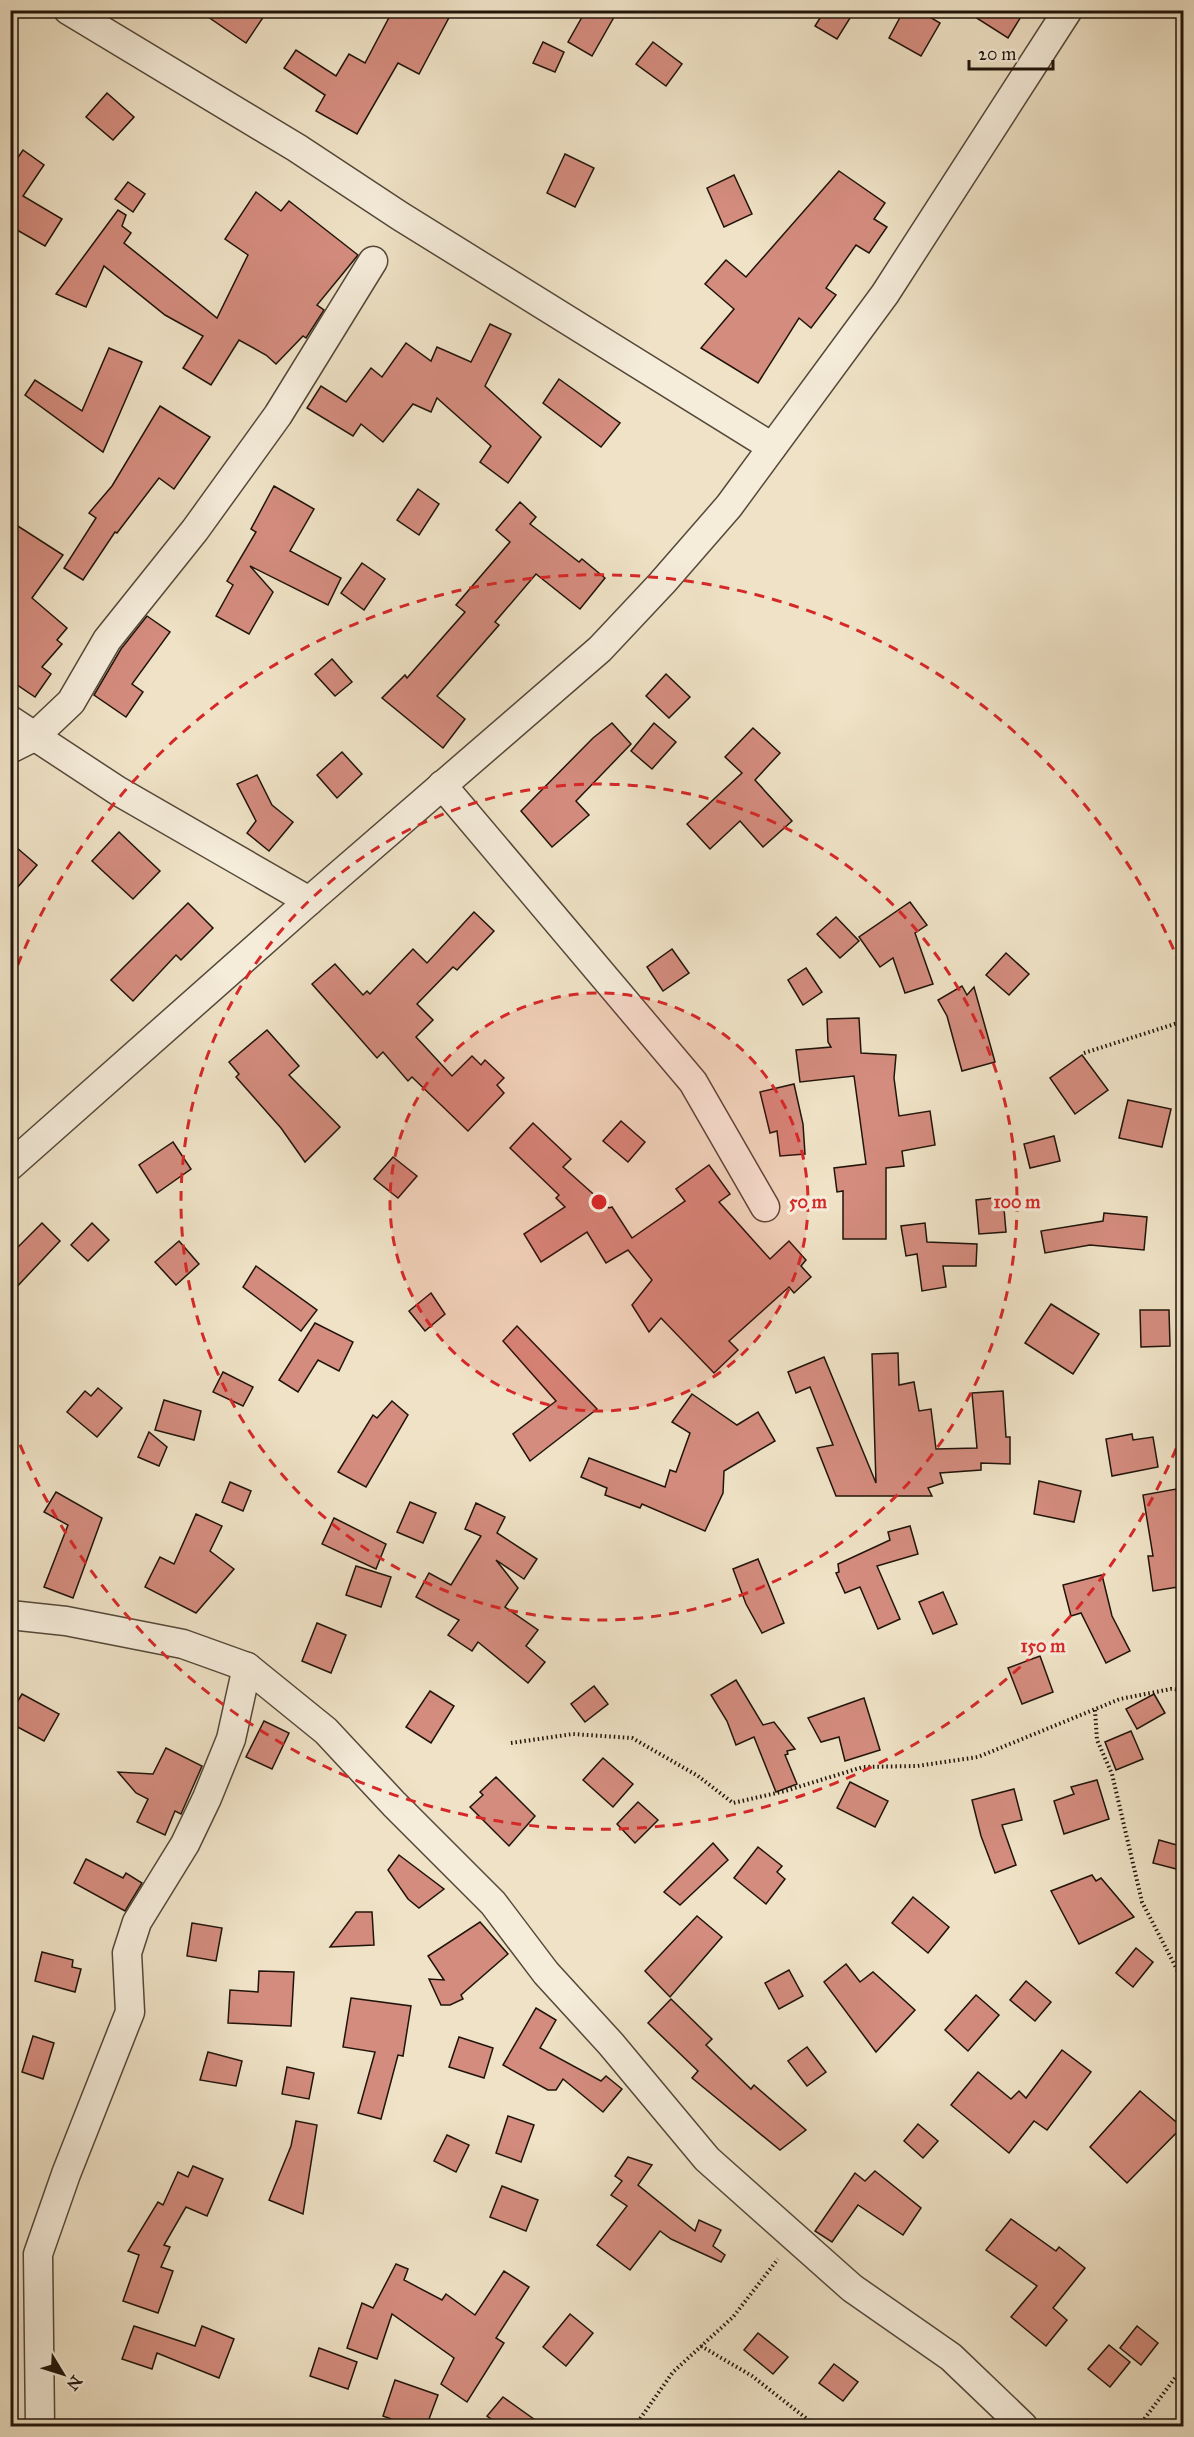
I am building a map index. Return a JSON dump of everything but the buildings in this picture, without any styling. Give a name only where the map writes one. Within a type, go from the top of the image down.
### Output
[{"type":"street","points":[[68,10],[297,147],[400,216],[772,447]]},
{"type":"street","points":[[10,1166],[309,901],[600,649],[662,583],[729,506],[885,294],[1068,10]]},
{"type":"street","points":[[22,743],[71,702],[107,640],[195,530],[278,415],[373,261]]},
{"type":"street","points":[[10,720],[22,743],[118,791],[309,901]]},
{"type":"street","points":[[442,785],[693,1082],[765,1207]]},
{"type":"street","points":[[10,1615],[66,1620],[183,1644],[247,1667],[326,1731],[394,1804],[494,1903],[546,1973],[611,2044],[707,2159],[852,2288],[951,2357],[1023,2427]]},
{"type":"street","points":[[40,2427],[42,2409],[38,2254],[66,2174],[130,2012],[127,1953],[137,1922],[185,1844],[207,1798],[231,1739],[247,1667]]},
{"type":"path","points":[[1084,1053],[1184,1021]]},
{"type":"path","points":[[511,1743],[573,1734],[632,1738],[698,1776],[732,1803],[785,1791],[863,1767],[917,1766],[978,1757],[1120,1699],[1171,1689],[1184,1690]]},
{"type":"path","points":[[1095,1710],[1097,1740],[1112,1774],[1119,1812],[1130,1844],[1142,1902],[1184,1983]]},
{"type":"path","points":[[635,2427],[673,2372],[733,2317],[794,2238]]},
{"type":"path","points":[[701,2346],[752,2376],[816,2427]]},
{"type":"path","points":[[1139,2427],[1184,2366]]}]
